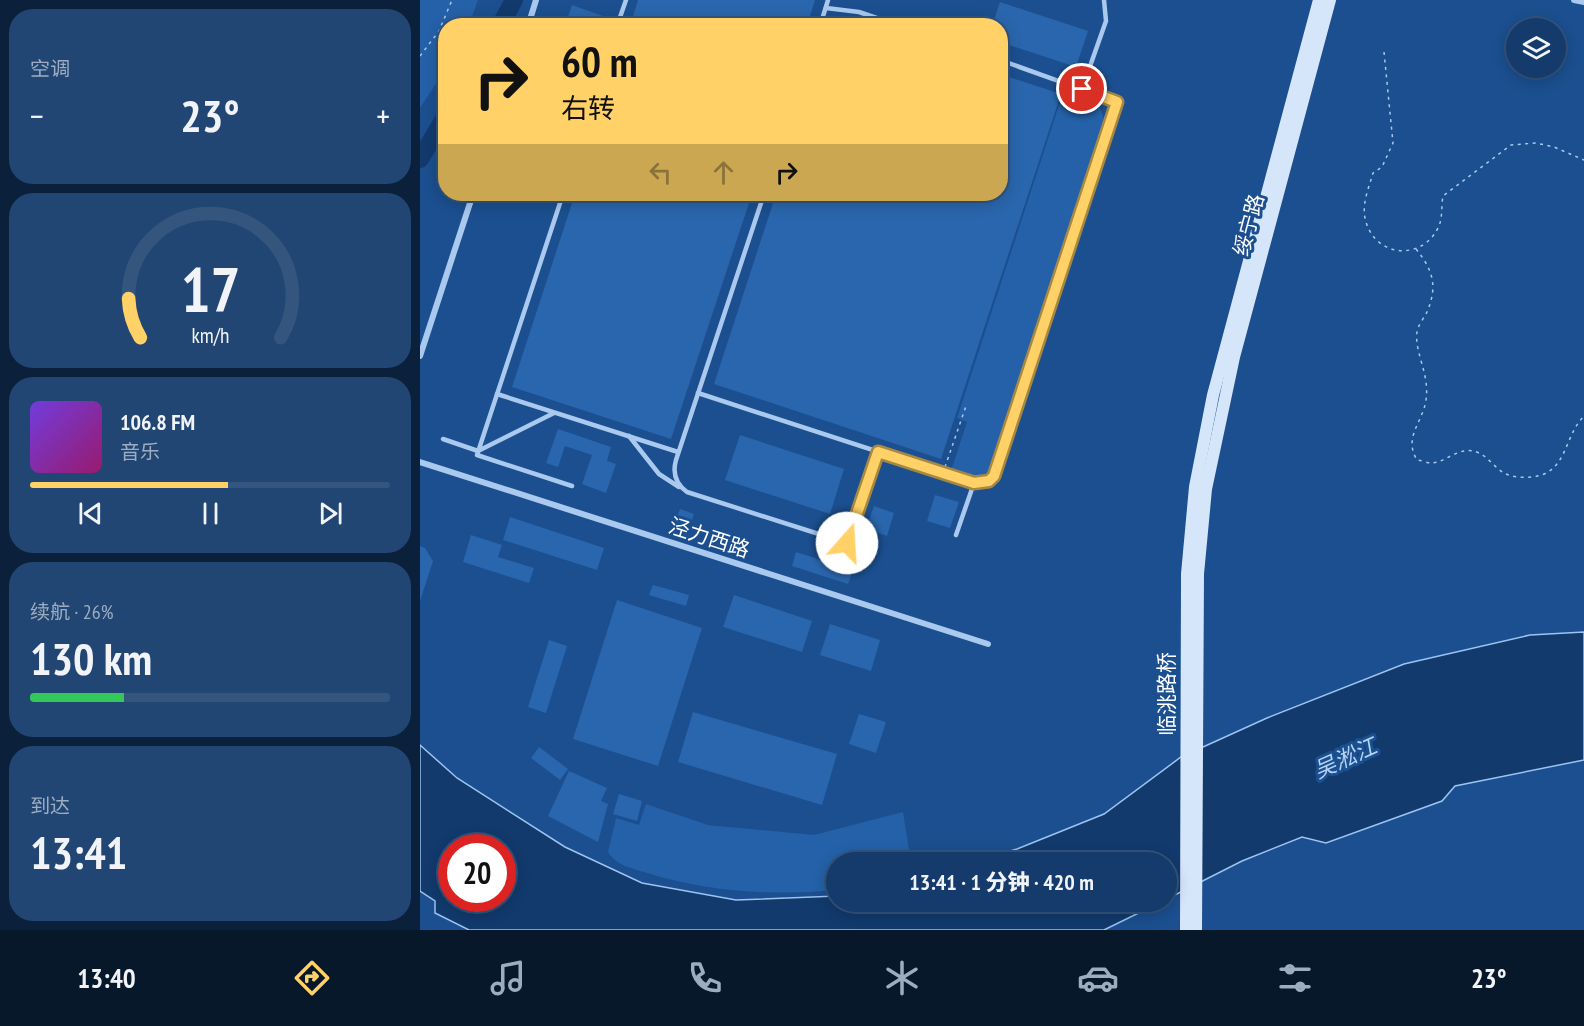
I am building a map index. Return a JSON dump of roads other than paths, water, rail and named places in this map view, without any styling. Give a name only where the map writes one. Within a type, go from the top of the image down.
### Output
[{"type":"main road","name":"绥宁路","points":[[1205,459],[1223,355],[1318,0]]},
{"type":"main road","name":"绥宁路","points":[[1205,459],[1330,0]]},
{"type":"main road","name":"临洮路桥","points":[[1186,930],[1187,574],[1205,459]]},
{"type":"main road","name":"临洮路桥","points":[[1196,930],[1198,574],[1205,459]]},
{"type":"street","points":[[530,18],[536,0]]},
{"type":"street","points":[[1574,0],[1584,2]]},
{"type":"street","points":[[420,356],[471,201]]},
{"type":"street","name":"泾力西路","points":[[420,462],[988,644]]},
{"type":"lane","points":[[620,18],[626,0]]},
{"type":"lane","points":[[823,18],[828,0]]},
{"type":"lane","points":[[1082,89],[1106,21],[1104,0]]},
{"type":"lane","points":[[826,8],[860,12],[877,18]]},
{"type":"lane","points":[[698,393],[974,483],[989,481],[994,476],[1117,102],[1008,63]]},
{"type":"lane","points":[[561,201],[477,454],[572,486]]},
{"type":"lane","points":[[687,492],[679,486],[673,469],[762,201]]},
{"type":"lane","points":[[497,394],[678,452]]},
{"type":"lane","points":[[443,439],[478,451],[554,413]]},
{"type":"lane","points":[[629,436],[659,474],[687,492],[847,543],[878,452]]},
{"type":"lane","points":[[956,535],[974,483]]},
{"type":"water","name":"吴淞江","points":[[1584,632],[1584,760],[1455,786],[1442,801],[1326,843],[1302,837],[1242,861],[1177,894],[1177,852],[1007,852],[1104,814],[1181,757],[1267,718],[1404,664],[1530,635]]},
{"type":"water","points":[[420,745],[457,778],[565,847],[642,883],[736,900],[826,896],[826,912],[1141,912],[1104,930],[469,930],[435,913],[435,901],[420,891]]},
{"type":"waterway","points":[[504,18],[514,0]]},
{"type":"waterway","points":[[420,159],[438,129]]}]
